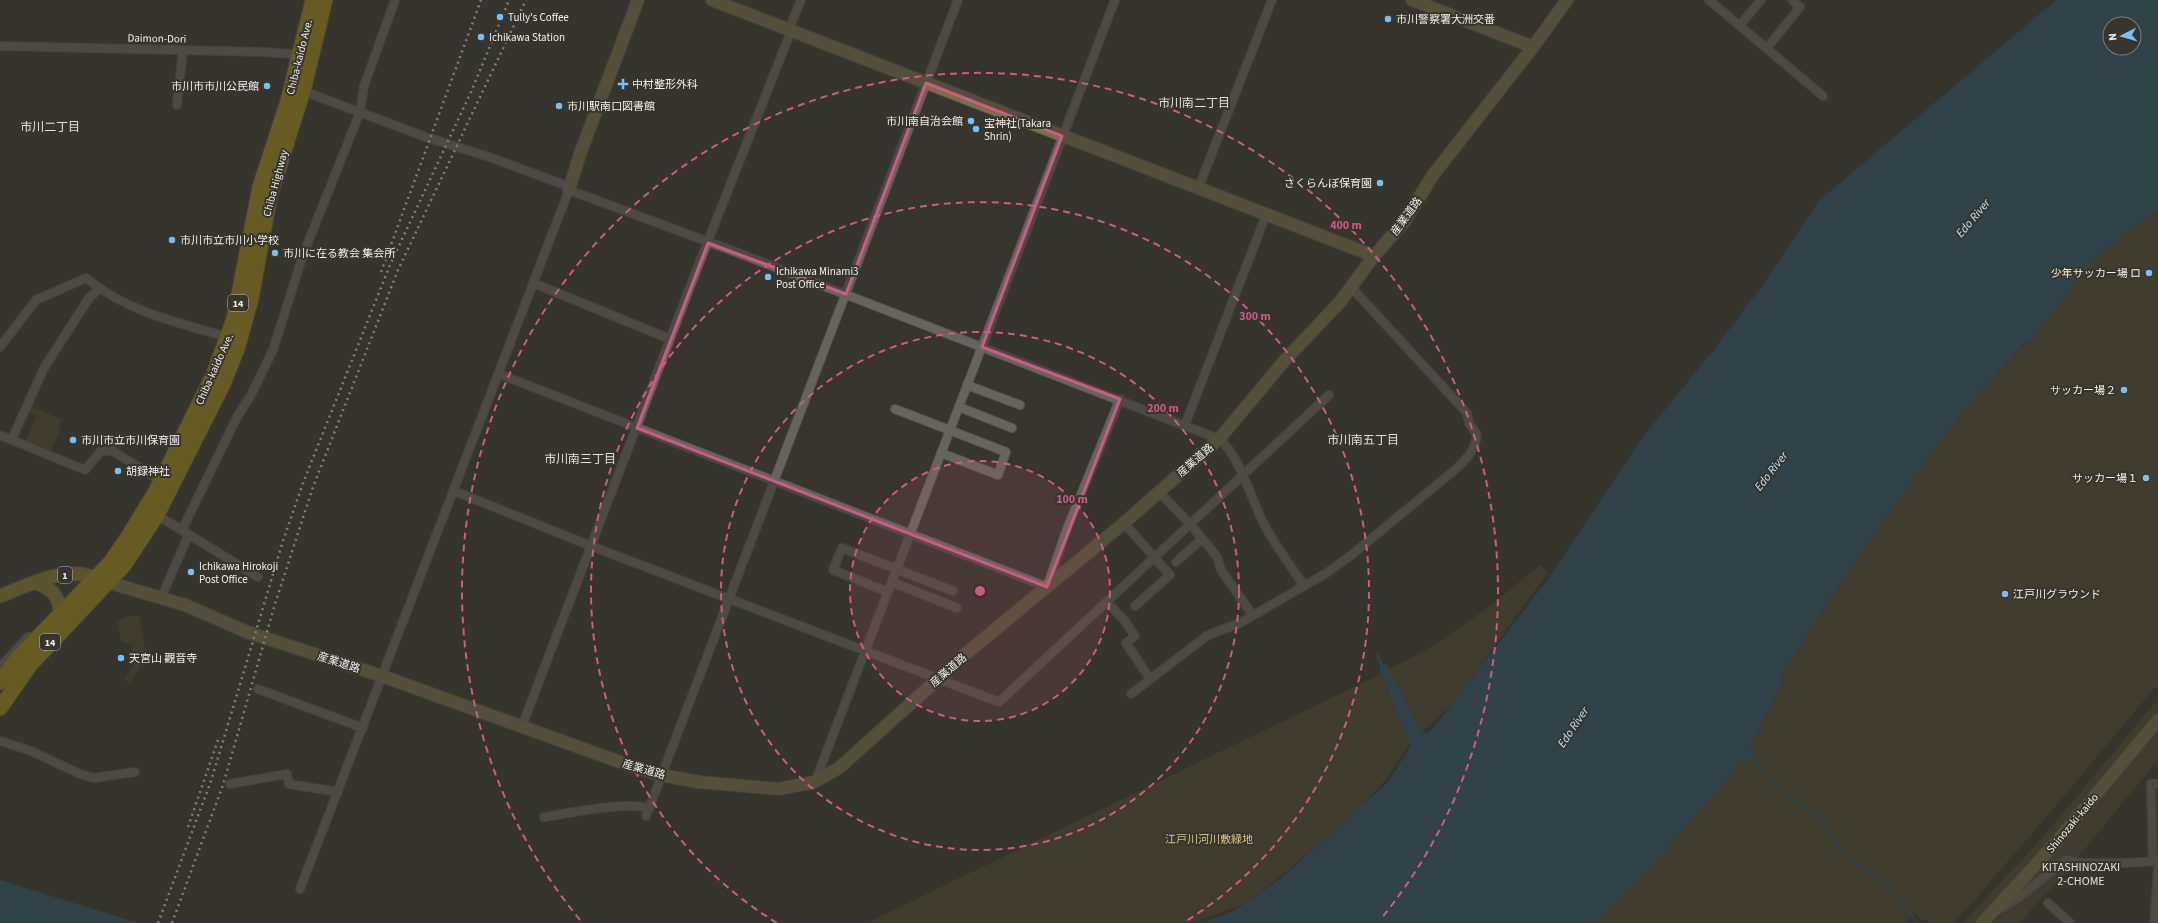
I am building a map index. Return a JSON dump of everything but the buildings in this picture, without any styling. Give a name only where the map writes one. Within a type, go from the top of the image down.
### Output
[{"type":"highway","name":"Chiba-kaido Ave.","points":[[0,708],[30,665],[101,580],[110,562],[128,537],[161,481],[213,376],[228,337],[240,296],[263,174],[306,56],[313,0]]},
{"type":"highway","name":"14","points":[[304,91],[306,56],[326,0]]},
{"type":"highway","name":"Chiba-kaido Ave.","points":[[0,682],[17,659],[59,616],[129,558],[157,515],[224,382],[237,349],[251,299],[270,194],[304,91]]},
{"type":"main road","points":[[570,189],[580,154],[638,0]]},
{"type":"main road","points":[[712,0],[1374,256]]},
{"type":"main road","points":[[1412,0],[1534,47]]},
{"type":"main road","name":"産業道路","points":[[101,580],[185,605],[247,632],[382,676],[631,766],[661,775],[699,782],[779,789],[814,782],[839,768],[938,679],[1124,523],[1219,439],[1285,360],[1340,302],[1374,256],[1404,222],[1433,175],[1534,47],[1567,0]]},
{"type":"main road","name":"1","points":[[0,596],[36,582],[69,574],[80,574],[101,580]]},
{"type":"main road","points":[[36,582],[46,586],[57,597],[60,609],[59,616]]},
{"type":"main road","name":"Shinozaki-kaido","points":[[1982,923],[2052,847],[2158,720]]},
{"type":"street","points":[[161,598],[185,533],[237,417],[251,395],[273,350],[302,255],[360,112],[364,86],[395,0]]},
{"type":"street","points":[[522,726],[637,428],[670,338],[791,31],[791,24],[800,0]]},
{"type":"street","points":[[544,817],[618,807],[644,806],[648,812],[728,598],[958,0]]},
{"type":"street","points":[[814,782],[866,650],[1114,0]]},
{"type":"street","points":[[1198,189],[1272,0]]},
{"type":"street","points":[[1709,0],[1823,96]]},
{"type":"street","points":[[1740,25],[1761,0]]},
{"type":"street","points":[[1767,48],[1800,7],[1792,0]]},
{"type":"street","name":"Daimon-Dori","points":[[0,46],[266,52],[306,56]]},
{"type":"street","points":[[177,105],[183,50]]},
{"type":"street","points":[[304,91],[426,137],[492,158],[708,243],[1120,399],[1219,439],[1228,447],[1250,491],[1265,527],[1304,585]]},
{"type":"street","points":[[300,889],[570,189]]},
{"type":"street","points":[[1185,425],[1266,215]]},
{"type":"street","points":[[0,347],[36,300],[86,278],[99,289],[120,301],[156,317],[228,337]]},
{"type":"street","points":[[533,283],[670,338]]},
{"type":"street","points":[[1131,694],[1166,669],[1179,656],[1208,635],[1240,623],[1252,614],[1328,572],[1354,553],[1457,468],[1469,456],[1475,446],[1477,434],[1469,423],[1467,413],[1352,287]]},
{"type":"street","points":[[12,439],[44,368],[89,298],[99,289]]},
{"type":"street","points":[[499,374],[1047,587],[1067,529],[1120,399]]},
{"type":"street","points":[[967,385],[1020,405]]},
{"type":"street","points":[[454,491],[591,546],[999,702],[1329,395]]},
{"type":"street","points":[[959,407],[1012,428]]},
{"type":"street","points":[[895,409],[1006,452],[998,475],[941,453]]},
{"type":"street","points":[[0,435],[85,470],[100,452],[111,450],[161,481]]},
{"type":"street","points":[[1159,492],[1217,557],[1221,570],[1252,614]]},
{"type":"street","points":[[157,515],[258,577]]},
{"type":"street","points":[[1124,523],[1170,575],[1135,606]]},
{"type":"street","points":[[1176,562],[1202,539]]},
{"type":"street","points":[[888,592],[833,570],[842,548],[953,591]]},
{"type":"street","points":[[892,582],[957,608]]},
{"type":"street","points":[[1107,602],[1124,620],[1135,636],[1126,643],[1150,679]]},
{"type":"street","points":[[0,667],[28,638],[38,638]]},
{"type":"street","points":[[258,689],[363,728]]},
{"type":"street","points":[[0,741],[30,751],[66,768],[93,778],[135,772]]},
{"type":"street","points":[[230,784],[286,774],[289,784],[338,792]]},
{"type":"street","points":[[2154,923],[2156,863],[2151,784],[2158,784]]},
{"type":"street","points":[[1992,913],[2012,902],[2066,860],[2082,863],[2156,863]]},
{"type":"street","points":[[2048,904],[2070,923]]},
{"type":"highlighted area","points":[[926,83],[1062,136],[982,347],[1120,399],[1047,587],[637,428],[708,243],[846,294]]},
{"type":"green space","name":"江戸川グラウンド","points":[[2158,210],[2158,684],[2035,830],[1954,923],[1929,923],[1926,918],[1922,922],[1915,913],[1907,920],[1909,923],[1594,923],[1637,883],[1744,759],[1746,767],[1756,755],[1750,747],[1783,680],[1781,677],[1829,600],[1960,415],[2027,341],[2029,343],[2102,252]]},
{"type":"green space","points":[[32,407],[61,419],[59,431],[50,453],[26,442],[36,416],[28,411]]},
{"type":"green space","name":"江戸川河川敷緑地","points":[[1540,565],[1548,572],[1454,702],[1411,741],[1388,777],[1355,812],[1280,877],[1244,904],[1191,923],[867,923],[1381,674],[1435,645],[1489,607]]},
{"type":"green space","points":[[139,616],[145,648],[142,663],[129,683],[125,680],[134,663],[131,643],[122,643],[117,622],[126,617]]},
{"type":"green space","points":[[2158,699],[2158,711],[2048,844],[1975,923],[1963,923],[2042,838]]},
{"type":"green space","points":[[2158,726],[2158,760],[2078,857],[2065,856],[2015,896]]},
{"type":"green space","points":[[2067,864],[2073,864],[2019,923],[1991,923]]},
{"type":"water","name":"Edo River","points":[[2056,0],[2158,0],[2158,210],[2102,252],[2029,343],[2026,341],[1960,415],[1829,600],[1781,677],[1783,680],[1750,747],[1756,755],[1746,768],[1744,760],[1637,883],[1594,923],[1202,923],[1234,911],[1279,880],[1388,782],[1411,746],[1379,667],[1386,664],[1420,730],[1427,733],[1434,727],[1552,574],[1646,433],[1713,351],[1765,282],[1820,200]]},
{"type":"water","points":[[0,880],[138,923],[0,923]]},
{"type":"waterway","points":[[1377,655],[1383,668]]},
{"type":"waterway","points":[[1752,758],[1783,793],[1798,804],[1821,817],[1837,846],[1888,888],[1916,921]]},
{"type":"railway","points":[[381,272],[481,0]]},
{"type":"railway","points":[[158,923],[211,781],[283,541],[303,483],[390,265],[471,92],[509,0]]},
{"type":"railway","points":[[172,923],[223,785],[275,604],[313,487],[398,270],[526,0]]},
{"type":"railway","points":[[188,827],[218,740]]},
{"type":"place","name":"Tully's Coffee","points":[[500,17]]},
{"type":"place","name":"市川警察署大洲交番","points":[[1388,19]]},
{"type":"place","name":"Ichikawa Station","points":[[481,37]]},
{"type":"place","name":"中村整形外科","points":[[623,84]]},
{"type":"place","name":"市川市市川公民館","points":[[267,86]]},
{"type":"place","name":"市川駅南口図書館","points":[[559,106]]},
{"type":"place","name":"市川南自治会館","points":[[971,121]]},
{"type":"place","name":"宝神社(Takara Shrin)","points":[[976,129]]},
{"type":"place","name":"さくらんぼ保育園","points":[[1380,183]]},
{"type":"place","name":"市川市立市川小学校","points":[[172,240]]},
{"type":"place","name":"市川に在る教会 集会所","points":[[275,253]]},
{"type":"place","name":"少年サッカー場 ロ","points":[[2149,273]]},
{"type":"place","name":"Ichikawa Minami3 Post Office","points":[[768,277]]},
{"type":"place","name":"サッカー場２","points":[[2124,390]]},
{"type":"place","name":"市川市立市川保育園","points":[[73,440]]},
{"type":"place","name":"胡録神社","points":[[118,471]]},
{"type":"place","name":"サッカー場１","points":[[2146,478]]},
{"type":"place","name":"Ichikawa Hirokoji Post Office","points":[[191,572]]},
{"type":"place","name":"江戸川グラウンド","points":[[2005,594]]},
{"type":"place","name":"天宮山 觀音寺","points":[[121,658]]},
{"type":"district","name":"市川南二丁目","points":[[1194,103]]},
{"type":"district","name":"市川二丁目","points":[[50,127]]},
{"type":"district","name":"市川南五丁目","points":[[1363,440]]},
{"type":"district","name":"市川南三丁目","points":[[580,459]]},
{"type":"district","name":"KITASHINOZAKI 2-CHOME","points":[[2081,874]]}]
